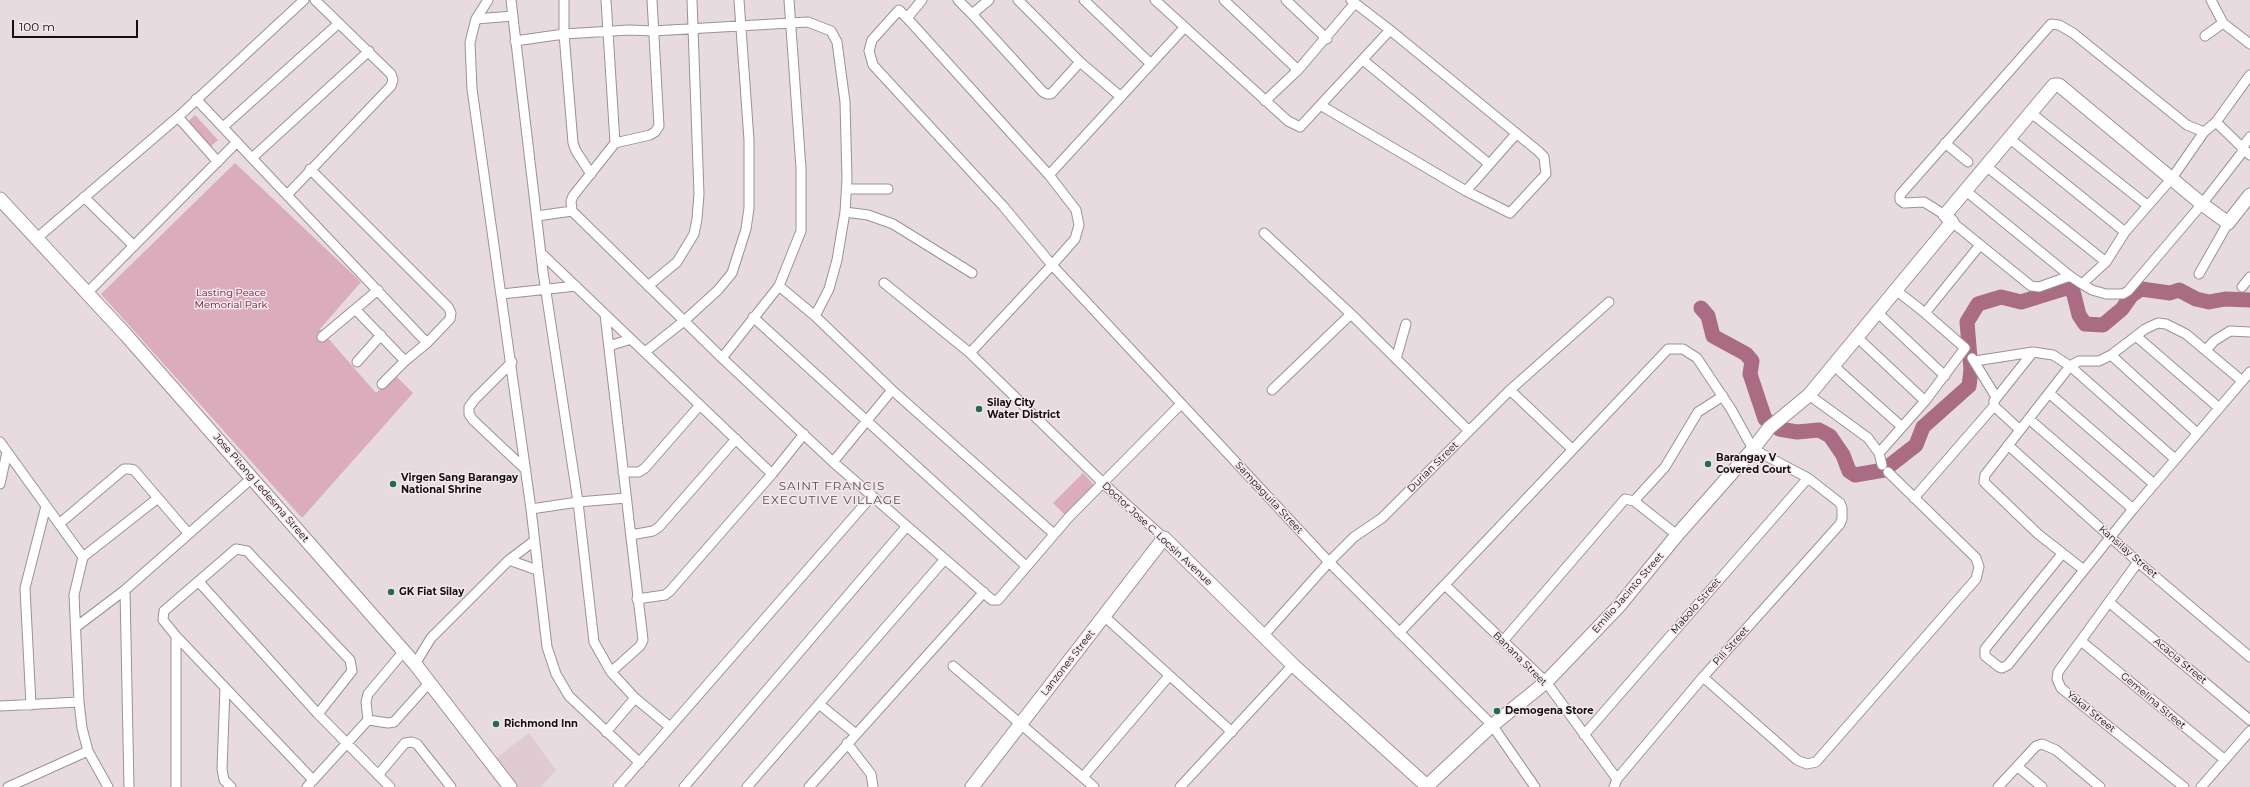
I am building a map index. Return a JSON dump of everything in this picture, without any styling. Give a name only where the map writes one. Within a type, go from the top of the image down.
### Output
[{"type":"street","points":[[37,238],[178,117],[304,0]]},
{"type":"street","points":[[287,195],[310,169],[391,86],[393,80],[391,74],[369,51],[315,0]]},
{"type":"street","points":[[511,0],[541,253],[578,502],[594,642],[612,672],[635,698],[670,728]]},
{"type":"street","points":[[564,0],[564,34],[573,143],[576,151],[591,174]]},
{"type":"street","points":[[606,0],[615,143]]},
{"type":"street","points":[[652,0],[659,126],[656,132],[650,135],[615,143],[573,196],[571,201],[572,210],[722,358],[833,462],[992,600],[998,600],[1054,534],[1181,404]]},
{"type":"street","points":[[648,286],[677,262],[694,234],[697,219],[699,194],[692,0]]},
{"type":"street","points":[[645,352],[684,321],[718,290],[732,273],[746,229],[750,208],[749,147],[739,0]]},
{"type":"street","points":[[722,358],[753,316],[779,286],[801,231],[801,161],[789,0]]},
{"type":"street","points":[[922,0],[907,18],[1049,176],[1076,210],[1079,225],[1075,239],[970,353]]},
{"type":"street","points":[[958,0],[1043,92],[1051,94],[1080,62]]},
{"type":"street","points":[[972,14],[989,0]]},
{"type":"street","points":[[1018,0],[1080,62],[1121,97]]},
{"type":"street","points":[[1084,0],[1150,63]]},
{"type":"street","points":[[1155,0],[1288,121],[1300,127],[1322,106],[1390,30]]},
{"type":"street","points":[[1224,0],[1298,70]]},
{"type":"street","points":[[1286,0],[1327,39]]},
{"type":"street","points":[[2211,0],[2223,23],[2250,44]]},
{"type":"street","points":[[484,1],[476,19],[470,43],[472,90],[512,362],[531,509],[546,647],[556,674],[569,696],[640,763]]},
{"type":"street","points":[[1265,100],[1298,70],[1327,39],[1353,2],[1390,30],[1544,157],[1546,174],[1510,213],[1466,191],[1322,106]]},
{"type":"street","name":"Sampaguita Street","points":[[907,18],[899,10],[872,40],[869,51],[873,66],[1003,206],[1052,265],[1329,562],[1492,726],[1535,787]]},
{"type":"street","points":[[476,19],[513,16]]},
{"type":"street","points":[[515,41],[564,34],[653,32],[808,22],[827,28],[835,36],[837,42],[845,102],[847,189],[846,212],[837,260],[831,282],[815,316]]},
{"type":"street","points":[[223,127],[339,23]]},
{"type":"street","points":[[2205,36],[2223,23]]},
{"type":"street","points":[[2070,276],[2035,287],[1980,245],[1929,203],[1904,203],[1899,197],[2051,24],[2059,25],[2073,33],[2187,125],[2204,132]]},
{"type":"street","points":[[1049,176],[1150,63],[1184,28]]},
{"type":"street","points":[[252,158],[369,51]]},
{"type":"street","points":[[1363,60],[1488,164]]},
{"type":"street","points":[[2082,284],[2106,262],[2125,232],[2172,178],[2204,132],[2216,122],[2250,75]]},
{"type":"street","name":"Emilio Jacinto Street","points":[[1427,787],[1492,726],[1546,682],[1619,606],[1677,535],[1753,449],[1773,424],[1809,395],[1897,291],[1966,191],[2050,88],[2059,86],[2172,178]]},
{"type":"street","points":[[196,99],[427,343]]},
{"type":"street","points":[[2030,112],[2147,205]]},
{"type":"street","points":[[178,117],[218,162]]},
{"type":"street","points":[[2216,122],[2245,151]]},
{"type":"street","points":[[1466,191],[1488,164],[1516,134]]},
{"type":"street","points":[[1966,191],[2070,276],[2082,284],[2092,290],[2106,294],[2123,294],[2128,291],[2245,151],[2250,137]]},
{"type":"street","points":[[2009,138],[2125,232]]},
{"type":"street","points":[[88,292],[237,142]]},
{"type":"street","points":[[1945,143],[1968,162]]},
{"type":"street","points":[[1986,166],[2106,262]]},
{"type":"street","points":[[310,169],[448,307],[451,314],[450,319],[427,343],[405,361],[382,384]]},
{"type":"street","points":[[2172,178],[2202,204],[2228,223]]},
{"type":"street","points":[[847,189],[888,189]]},
{"type":"street","points":[[2199,274],[2228,223],[2250,195]]},
{"type":"street","points":[[84,197],[134,246]]},
{"type":"street","name":"Jose Pitong Ledesma Street","points":[[0,199],[88,292],[404,651],[510,787]]},
{"type":"street","points":[[537,216],[572,210]]},
{"type":"street","points":[[846,212],[868,215],[893,224],[972,273]]},
{"type":"street","points":[[1264,233],[1351,314],[1469,431]]},
{"type":"street","points":[[1924,313],[1980,245]]},
{"type":"street","points":[[541,253],[772,474]]},
{"type":"street","points":[[2242,287],[2250,277]]},
{"type":"street","name":"Doctor Jose C. Locsin Avenue","points":[[884,283],[970,353],[1103,483],[1164,538],[1293,665],[1427,787]]},
{"type":"street","points":[[502,294],[576,286]]},
{"type":"street","points":[[779,286],[815,316],[892,390],[1054,534]]},
{"type":"street","points":[[322,337],[378,290]]},
{"type":"street","points":[[1879,453],[1945,376],[1965,348],[1897,291]]},
{"type":"street","name":"Durian Street","points":[[1263,636],[1329,562],[1354,537],[1382,518],[1510,390],[1609,302]]},
{"type":"street","points":[[356,310],[382,335],[405,361]]},
{"type":"street","points":[[1878,313],[1945,376]]},
{"type":"street","points":[[605,314],[637,599],[643,640],[640,646],[612,672]]},
{"type":"street","points":[[1272,390],[1351,314]]},
{"type":"street","points":[[753,316],[1026,566]]},
{"type":"street","points":[[1396,359],[1406,324]]},
{"type":"street","points":[[2084,570],[2038,534],[1984,482],[1985,475],[2070,366],[2079,361],[2099,361],[2111,355],[2151,325],[2166,324],[2186,334],[2241,380]]},
{"type":"street","points":[[2206,350],[2214,341],[2230,331],[2250,332]]},
{"type":"street","points":[[358,362],[382,335]]},
{"type":"street","points":[[2136,336],[2218,408]]},
{"type":"street","points":[[1858,338],[1925,400]]},
{"type":"street","points":[[608,346],[631,339]]},
{"type":"street","points":[[1400,633],[1668,349],[1683,349],[1697,358],[1723,396],[1753,449],[1808,478]]},
{"type":"street","points":[[1914,498],[1994,406],[1996,397],[2033,352]]},
{"type":"street","points":[[1996,397],[1974,360],[2033,352],[2053,355],[2070,366],[2175,459]]},
{"type":"street","points":[[2111,355],[2197,433]]},
{"type":"street","points":[[512,362],[469,407],[473,420],[526,470]]},
{"type":"street","points":[[1834,366],[1902,427]]},
{"type":"street","points":[[2062,554],[1988,645],[1984,653],[1987,660],[2002,668],[2008,665],[2133,509],[2241,380],[2250,372]]},
{"type":"street","points":[[833,462],[892,390]]},
{"type":"street","points":[[1510,390],[1572,449]]},
{"type":"street","points":[[2049,394],[2154,484]]},
{"type":"street","points":[[1703,676],[1797,760],[1807,764],[1816,762],[1976,579],[1979,567],[1976,558],[1885,468],[1879,453],[1868,438],[1809,395]]},
{"type":"street","points":[[1634,501],[1665,467],[1698,412],[1723,396]]},
{"type":"street","points":[[623,472],[639,472],[645,468],[700,405]]},
{"type":"street","points":[[1994,406],[2020,430]]},
{"type":"street","points":[[2028,419],[2133,509]]},
{"type":"street","points":[[637,599],[665,595],[772,474],[804,434]]},
{"type":"street","points":[[631,535],[653,531],[659,527],[736,439]]},
{"type":"street","points":[[0,442],[83,557]]},
{"type":"street","name":"Kansilay Street","points":[[2008,445],[2138,562],[2250,657]]},
{"type":"street","points":[[0,484],[7,452]]},
{"type":"street","points":[[59,524],[124,469],[134,470],[188,533]]},
{"type":"street","points":[[76,627],[125,590],[252,478]]},
{"type":"street","name":"Pili Street","points":[[1615,783],[1703,676],[1840,524],[1843,513],[1840,504],[1808,478]]},
{"type":"street","name":"Mabolo Street","points":[[1584,735],[1808,478]]},
{"type":"street","points":[[618,787],[872,497]]},
{"type":"street","points":[[108,787],[88,751],[82,728],[79,702],[74,595],[83,557],[158,498]]},
{"type":"street","points":[[531,509],[578,502],[626,498]]},
{"type":"street","points":[[1502,641],[1625,499],[1634,501],[1677,535]]},
{"type":"street","points":[[31,705],[24,588],[46,506]]},
{"type":"street","points":[[684,787],[907,526]]},
{"type":"street","name":"Lanzones Street","points":[[972,787],[1105,617],[1164,538]]},
{"type":"street","points":[[415,664],[431,638],[508,560],[534,541]]},
{"type":"street","points":[[318,714],[352,671],[350,660],[248,551],[236,549],[164,610],[163,620],[176,636],[225,688],[310,784],[368,720],[366,702],[368,694],[404,651]]},
{"type":"street","points":[[747,787],[945,559]]},
{"type":"street","points":[[508,560],[537,570]]},
{"type":"street","name":"Yakal Street","points":[[2138,562],[2110,603],[2058,672],[2057,679],[2059,685],[2184,787]]},
{"type":"street","points":[[198,582],[318,714],[390,787]]},
{"type":"street","name":"Banana Street","points":[[1445,585],[1546,682],[1584,735],[1615,783]]},
{"type":"street","points":[[125,590],[129,787]]},
{"type":"street","points":[[809,787],[984,592]]},
{"type":"street","name":"Acacia Street","points":[[2110,603],[2250,720]]},
{"type":"street","points":[[1105,617],[1232,732]]},
{"type":"street","points":[[176,636],[176,787]]},
{"type":"street","name":"Gemelina Street","points":[[2081,641],[2225,760]]},
{"type":"street","points":[[1180,787],[1293,665]]},
{"type":"street","points":[[953,666],[1094,787]]},
{"type":"street","points":[[1083,777],[1169,676]]},
{"type":"street","points":[[368,720],[388,723],[394,722],[429,683]]},
{"type":"street","points":[[225,688],[222,769],[224,780],[231,787]]},
{"type":"street","points":[[606,732],[635,698]]},
{"type":"street","points":[[0,706],[79,702]]},
{"type":"street","points":[[819,704],[856,734]]},
{"type":"street","points":[[2201,787],[2250,731]]},
{"type":"street","points":[[378,775],[405,743],[412,742],[417,744],[451,787]]},
{"type":"street","points":[[848,743],[871,774],[873,787]]},
{"type":"street","points":[[1998,787],[2036,746],[2042,744],[2056,750],[2092,783],[2100,787]]},
{"type":"street","points":[[8,787],[88,751]]},
{"type":"street","points":[[2018,767],[2042,787]]},
{"type":"shaded area","points":[[529,733],[556,770],[541,787],[518,787],[496,758]]},
{"type":"green space","points":[[195,115],[218,140],[205,152],[182,127]]},
{"type":"green space","name":"Lasting Peace Memorial Park","points":[[235,163],[361,282],[320,329],[376,393],[395,375],[413,393],[302,518],[101,294]]},
{"type":"green space","points":[[1083,473],[1096,487],[1066,516],[1053,503]]},
{"type":"waterway","points":[[1701,308],[1708,316],[1713,336],[1746,354],[1752,361],[1750,374],[1765,419],[1779,429],[1797,432],[1819,430],[1830,436],[1843,455],[1849,471],[1855,475],[1884,470],[1916,445],[1923,427],[1969,386],[1971,370],[1967,322],[1978,304],[2001,297],[2021,302],[2066,288],[2073,291],[2079,315],[2085,324],[2103,325],[2122,309],[2132,295],[2141,289],[2170,293],[2179,290],[2196,299],[2209,302],[2225,299],[2250,300]]},
{"type":"place","name":"Silay City Water District","points":[[979,409]]},
{"type":"place","name":"Barangay V Covered Court","points":[[1708,464]]},
{"type":"place","name":"Virgen Sang Barangay National Shrine","points":[[393,484]]},
{"type":"place","name":"GK Fiat Silay","points":[[391,592]]},
{"type":"place","name":"Demogena Store","points":[[1497,711]]},
{"type":"place","name":"Richmond Inn","points":[[496,724]]},
{"type":"district","name":"SAINT FRANCIS EXECUTIVE VILLAGE","points":[[832,493]]}]
